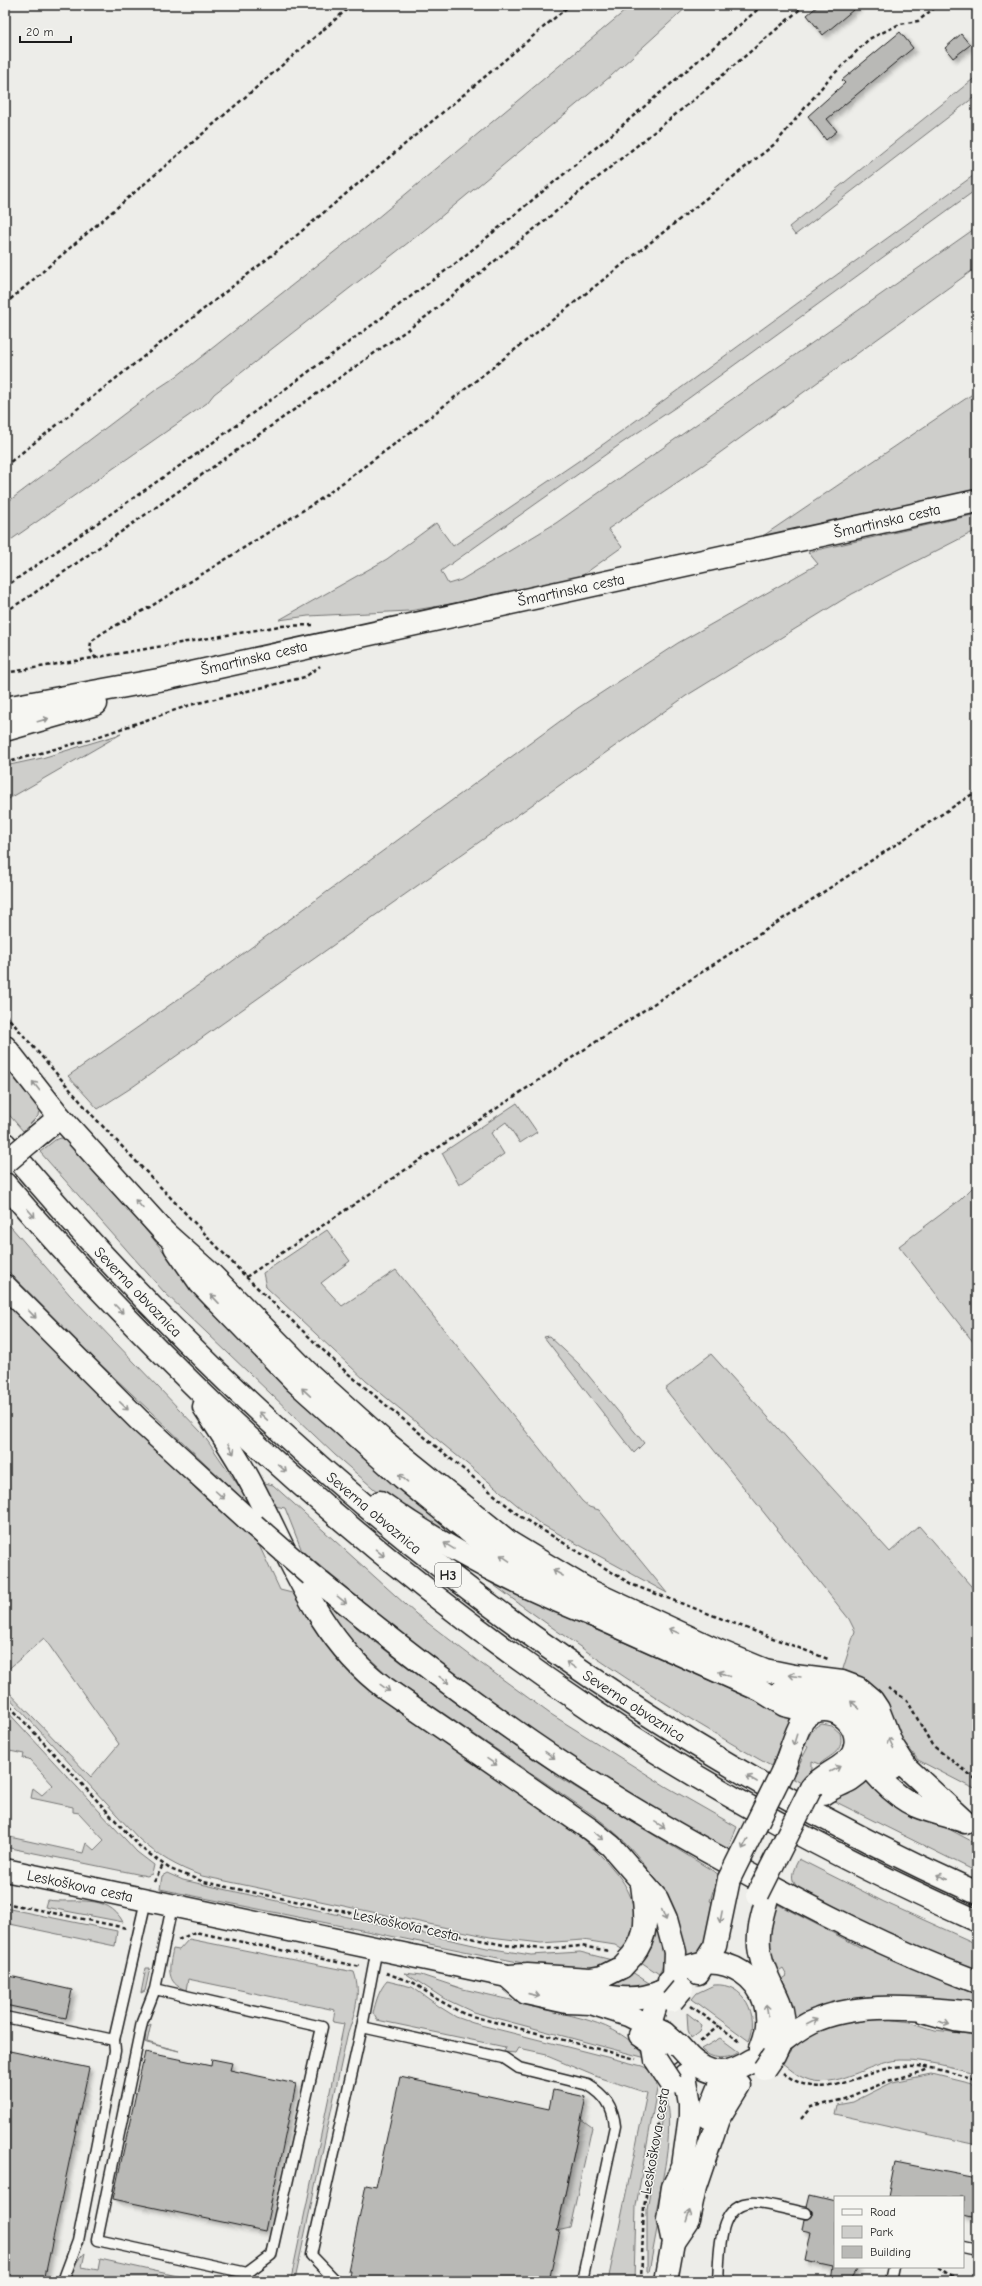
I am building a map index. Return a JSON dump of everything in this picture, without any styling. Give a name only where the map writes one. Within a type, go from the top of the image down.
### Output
[{"type":"main road","name":"Šmartinska cesta","points":[[5,708],[164,679],[977,501]]},
{"type":"main road","name":"Šmartinska cesta","points":[[5,730],[100,703],[164,679]]},
{"type":"main road","points":[[5,1047],[60,1117],[165,1233],[212,1275],[306,1371],[379,1437],[510,1542],[588,1590],[733,1656],[779,1673],[842,1682],[858,1688],[872,1700],[878,1709],[892,1745],[907,1768],[971,1825]]},
{"type":"main road","points":[[5,1163],[60,1117]]},
{"type":"main road","name":"Severna obvoznica","points":[[5,1144],[94,1246],[153,1308],[283,1435],[364,1506],[450,1576],[525,1632],[596,1682],[673,1732],[791,1801],[867,1841],[977,1893]]},
{"type":"main road","name":"Severna obvoznica","points":[[5,1184],[82,1271],[178,1370],[307,1490],[382,1554],[453,1611],[541,1675],[624,1731],[758,1812],[878,1875],[977,1921]]},
{"type":"main road","points":[[165,1233],[200,1283],[291,1377],[341,1425],[484,1544],[597,1617]]},
{"type":"main road","points":[[5,1286],[140,1421],[254,1525],[311,1575],[437,1675],[563,1765],[688,1842],[802,1904],[897,1950],[977,1982]]},
{"type":"main road","points":[[178,1370],[227,1441],[252,1484],[312,1603],[345,1652],[370,1676],[406,1704],[591,1830],[621,1857],[642,1884],[657,1899],[666,1919],[675,1952],[674,1990],[666,2058]]},
{"type":"main road","points":[[283,1435],[404,1519],[472,1560],[539,1595],[597,1617],[760,1690],[784,1705],[814,1712],[831,1711],[846,1718],[864,1750],[889,1788],[916,1806],[971,1825]]},
{"type":"main road","points":[[747,1975],[747,1932],[762,1896],[788,1844],[813,1807],[817,1791],[851,1780],[864,1750],[868,1722],[863,1712],[848,1699],[828,1694],[809,1695],[760,1690]]},
{"type":"main road","points":[[674,1990],[706,1964],[718,1936],[729,1879],[782,1772],[803,1720],[814,1712]]},
{"type":"main road","name":"Leskoškova cesta","points":[[5,1870],[150,1891],[172,1906],[517,1976],[583,1992],[606,1996],[637,1997],[650,1996],[674,1990]]},
{"type":"main road","points":[[517,1976],[590,1980],[602,1977],[641,1943],[646,1923],[642,1884]]},
{"type":"main road","points":[[762,1896],[760,1952],[764,1969],[779,1997],[782,2008],[765,2056]]},
{"type":"main road","points":[[706,1964],[726,1965],[747,1975],[762,1993],[767,2011],[768,2028],[765,2056]]},
{"type":"main road","name":"Leskoškova cesta","points":[[517,1976],[526,1993],[567,2002],[591,2003],[628,2015],[666,2058],[677,2109],[672,2165],[673,2187],[668,2219],[673,2242],[666,2281]]},
{"type":"main road","points":[[729,2081],[803,2027],[832,2015],[863,2009],[977,2013]]},
{"type":"main road","name":"Leskoškova cesta","points":[[666,2058],[697,2064],[729,2081],[709,2110],[699,2143],[695,2188],[688,2220],[673,2242]]},
{"type":"lane","points":[[63,2281],[78,2241],[115,2051],[114,2040],[150,1891]]},
{"type":"lane","points":[[156,1989],[322,2027],[271,2255],[247,2273],[97,2240],[142,2022],[156,1989],[172,1906]]},
{"type":"lane","points":[[336,2281],[312,2255],[362,2027],[377,1948]]},
{"type":"lane","points":[[893,2009],[954,2026],[977,2028]]},
{"type":"lane","points":[[5,2017],[114,2040]]},
{"type":"lane","points":[[362,2027],[504,2058],[519,2068],[588,2085],[598,2091],[609,2104],[613,2112],[615,2126],[582,2281]]},
{"type":"lane","points":[[718,2281],[723,2228],[726,2219],[735,2210],[745,2204],[756,2203],[806,2213]]},
{"type":"lane","points":[[964,2247],[977,2250]]},
{"type":"lane","points":[[891,2281],[894,2268]]},
{"type":"path","points":[[5,304],[352,5]]},
{"type":"path","points":[[5,466],[290,241],[570,5]]},
{"type":"path","points":[[5,587],[204,450],[456,263],[604,141],[764,5]]},
{"type":"path","points":[[5,612],[30,596],[427,316],[697,97],[805,5]]},
{"type":"path","points":[[96,659],[90,648],[92,642],[102,634],[150,607],[318,500],[416,428],[776,143],[827,81],[869,39],[900,24],[918,21],[938,5]]},
{"type":"path","points":[[5,673],[96,659],[280,626],[317,625]]},
{"type":"path","points":[[5,763],[91,739],[190,705],[305,676],[322,664]]},
{"type":"path","points":[[246,1276],[591,1045],[977,791]]},
{"type":"path","points":[[5,1014],[93,1116],[246,1276],[345,1371],[521,1517],[633,1585],[831,1661]]},
{"type":"path","points":[[886,1687],[907,1700],[932,1745],[977,1780]]},
{"type":"path","points":[[5,1701],[141,1848],[163,1864]]},
{"type":"path","name":"Leskoškova cesta","points":[[150,1891],[163,1864],[204,1882],[504,1945],[538,1948],[590,1946],[623,1959]]},
{"type":"path","points":[[5,1903],[125,1928]]},
{"type":"path","points":[[179,1940],[196,1932],[350,1964]]},
{"type":"path","points":[[395,1975],[414,1982],[448,2006],[469,2016],[666,2058]]},
{"type":"path","points":[[674,1990],[719,2026],[765,2056],[798,2083],[823,2088],[832,2087],[889,2068],[912,2066],[977,2079]]},
{"type":"path","name":"Leskoškova cesta","points":[[641,2281],[646,2191],[666,2058]]},
{"type":"path","points":[[801,2119],[812,2107],[845,2099],[881,2083],[921,2072],[928,2068]]},
{"type":"path","points":[[940,2268],[959,2281]]},
{"type":"green space","points":[[632,5],[689,5],[611,76],[427,228],[214,394],[207,403],[5,544],[5,504],[157,389],[177,376],[376,219]]},
{"type":"green space","points":[[977,76],[977,95],[795,235],[789,227]]},
{"type":"green space","points":[[977,173],[977,189],[682,403],[622,443],[441,571],[448,584],[461,580],[556,523],[977,227],[977,267],[703,465],[608,529],[622,547],[580,577],[457,603],[409,611],[308,616],[279,620],[387,559],[436,523],[453,546],[605,443]]},
{"type":"green space","points":[[977,391],[977,489],[757,540]]},
{"type":"green space","points":[[977,514],[977,530],[852,594],[686,696],[131,1088],[98,1109],[68,1076],[230,963],[578,708],[678,643],[818,564],[808,552]]},
{"type":"green space","points":[[121,734],[5,801],[5,766],[42,758]]},
{"type":"green space","points":[[5,1061],[39,1108],[38,1116],[23,1131],[5,1110]]},
{"type":"green space","points":[[517,1103],[537,1132],[520,1143],[506,1122],[491,1133],[504,1154],[459,1185],[442,1153]]},
{"type":"green space","points":[[61,1138],[67,1139],[87,1159],[178,1269],[469,1544],[380,1494],[335,1455],[164,1292],[40,1152],[55,1140]]},
{"type":"green space","points":[[977,1183],[977,1347],[899,1246],[960,1200]]},
{"type":"green space","points":[[5,1220],[70,1295],[202,1433],[249,1501],[244,1500],[96,1360],[5,1268]]},
{"type":"green space","points":[[327,1230],[350,1261],[321,1283],[342,1306],[396,1270],[582,1501],[589,1507],[599,1510],[667,1593],[539,1523],[366,1381],[266,1287],[263,1273]]},
{"type":"green space","points":[[5,1302],[198,1491],[259,1545],[280,1590],[296,1594],[322,1640],[347,1670],[365,1687],[392,1708],[528,1799],[564,1825],[587,1843],[608,1863],[624,1884],[633,1903],[635,1922],[629,1941],[623,1950],[615,1945],[583,1940],[541,1943],[490,1937],[202,1876],[184,1869],[168,1860],[153,1851],[139,1839],[5,1693],[5,1688],[91,1777],[119,1744],[44,1638],[5,1672]]},
{"type":"green space","points":[[549,1336],[579,1364],[644,1443],[634,1453],[544,1337]]},
{"type":"green space","points":[[711,1354],[890,1552],[919,1526],[977,1593],[977,1788],[970,1787],[918,1760],[895,1730],[842,1672],[855,1631],[849,1619],[665,1389]]},
{"type":"green space","points":[[265,1483],[273,1485],[416,1614],[479,1662],[549,1713],[667,1787],[737,1827],[727,1851],[580,1764],[424,1652],[302,1551],[285,1508],[274,1506],[263,1485]]},
{"type":"green space","points":[[489,1578],[556,1612],[791,1717],[771,1766],[734,1745],[626,1678],[521,1605],[487,1580]]},
{"type":"green space","points":[[321,1599],[378,1645],[496,1732],[556,1774],[555,1775],[718,1874],[710,1901],[712,1902],[708,1931],[704,1942],[706,1943],[696,1954],[685,1959],[684,1954],[686,1953],[682,1938],[657,1883],[640,1858],[619,1836],[593,1815],[390,1677],[353,1643]]},
{"type":"green space","points":[[5,1709],[137,1852],[154,1865],[152,1874],[147,1876],[5,1847],[5,1836],[83,1853],[86,1843],[94,1850],[104,1840],[79,1813],[73,1812],[73,1807],[31,1798],[33,1788],[42,1795],[53,1785],[29,1759],[23,1758],[24,1754],[5,1750]]},
{"type":"green space","points":[[822,1724],[832,1726],[840,1733],[841,1744],[836,1752],[820,1764],[812,1761],[812,1769],[805,1785],[792,1778],[808,1747],[805,1745],[810,1735],[813,1730]]},
{"type":"green space","points":[[866,1776],[913,1810],[977,1844],[977,1872],[830,1799]]},
{"type":"green space","points":[[799,1859],[884,1902],[977,1944],[977,1971],[850,1917],[805,1893],[793,1881],[793,1872]]},
{"type":"green space","points":[[167,1873],[183,1880],[487,1948],[531,1955],[580,1952],[612,1960],[589,1969],[557,1970],[160,1889],[162,1876]]},
{"type":"green space","points":[[47,1900],[89,1901],[99,1903],[108,1906],[123,1922],[45,1907]]},
{"type":"green space","points":[[777,1904],[860,1947],[868,1948],[977,1993],[977,2006],[791,2025],[780,1978],[781,1980],[787,1976],[783,1969],[777,1973],[774,1968],[768,1935]]},
{"type":"green space","points":[[5,1908],[117,1931],[115,1946],[5,1923]]},
{"type":"green space","points":[[657,1929],[659,1929],[664,1952],[662,1968],[659,1974],[641,1962],[652,1945]]},
{"type":"green space","points":[[189,1939],[354,1972],[357,1988],[356,2005],[347,2036],[295,2280],[299,2281],[257,2281],[259,2276],[264,2275],[291,2279],[344,2024],[333,2022],[335,2010],[188,1979],[186,1990],[179,1987],[172,1979],[170,1974],[173,1949],[179,1950]]},
{"type":"green space","points":[[146,1968],[150,1968],[145,1991],[141,1993]]},
{"type":"green space","points":[[632,1972],[649,1983],[632,1988],[604,1986],[620,1978],[622,1980]]},
{"type":"green space","points":[[405,1973],[421,1975],[463,1989],[589,2020],[621,2035],[635,2045],[646,2058],[473,2012],[443,1998]]},
{"type":"green space","points":[[387,1981],[412,1987],[456,2017],[473,2023],[642,2066],[651,2072],[655,2078],[657,2089],[636,2206],[634,2281],[608,2281],[647,2093],[595,2076],[547,2056],[547,2054],[519,2048],[516,2053],[504,2052],[505,2047],[377,2020],[373,2013],[374,2009],[380,1992]]},
{"type":"green space","points":[[714,1985],[734,1989],[747,2002],[751,2012],[752,2021],[752,2031],[749,2041],[692,1999],[697,1993]]},
{"type":"green space","points":[[687,2013],[702,2025],[700,2031],[691,2038],[688,2030]]},
{"type":"green space","points":[[888,2019],[910,2022],[935,2030],[977,2035],[977,2073],[929,2062],[899,2060],[887,2062],[840,2079],[816,2081],[801,2077],[782,2063],[802,2036],[848,2021]]},
{"type":"green space","points":[[151,2024],[147,2042],[179,2051],[145,2042],[146,2027]]},
{"type":"green space","points":[[720,2038],[739,2052],[735,2055],[720,2058],[705,2053],[701,2049]]},
{"type":"green space","points":[[932,2074],[977,2085],[977,2145],[835,2114],[837,2105],[853,2102],[893,2082]]},
{"type":"green space","points":[[666,2099],[669,2128],[668,2143],[664,2173],[655,2217],[659,2218],[649,2272],[647,2271],[647,2209]]},
{"type":"green space","points":[[581,2119],[592,2127],[570,2228],[557,2231]]},
{"type":"green space","points":[[85,2253],[82,2267],[98,2270],[100,2259],[200,2281],[73,2281],[72,2273],[74,2266]]},
{"type":"building","points":[[819,5],[859,5],[823,35],[807,15]]},
{"type":"building","points":[[900,32],[913,48],[827,119],[837,131],[826,140],[808,116],[845,83],[842,80]]},
{"type":"building","points":[[961,34],[970,45],[953,58],[945,48]]},
{"type":"building","points":[[5,1975],[72,1990],[66,2018],[5,2005]]},
{"type":"building","points":[[5,2050],[89,2068],[44,2281],[5,2281]]},
{"type":"building","points":[[145,2052],[211,2066],[212,2059],[232,2063],[230,2070],[296,2084],[265,2231],[113,2199]]},
{"type":"building","points":[[400,2077],[549,2109],[553,2090],[586,2097],[557,2231],[560,2231],[549,2281],[361,2281],[349,2278],[350,2271],[348,2271],[366,2185],[376,2187]]},
{"type":"building","points":[[895,2162],[977,2178],[977,2218],[964,2215],[964,2196],[888,2196]]},
{"type":"building","points":[[810,2195],[834,2201],[834,2268],[857,2268],[849,2281],[831,2281],[833,2267],[805,2261],[811,2232],[802,2230],[804,2219],[808,2219],[812,2215],[812,2211],[807,2207]]}]
